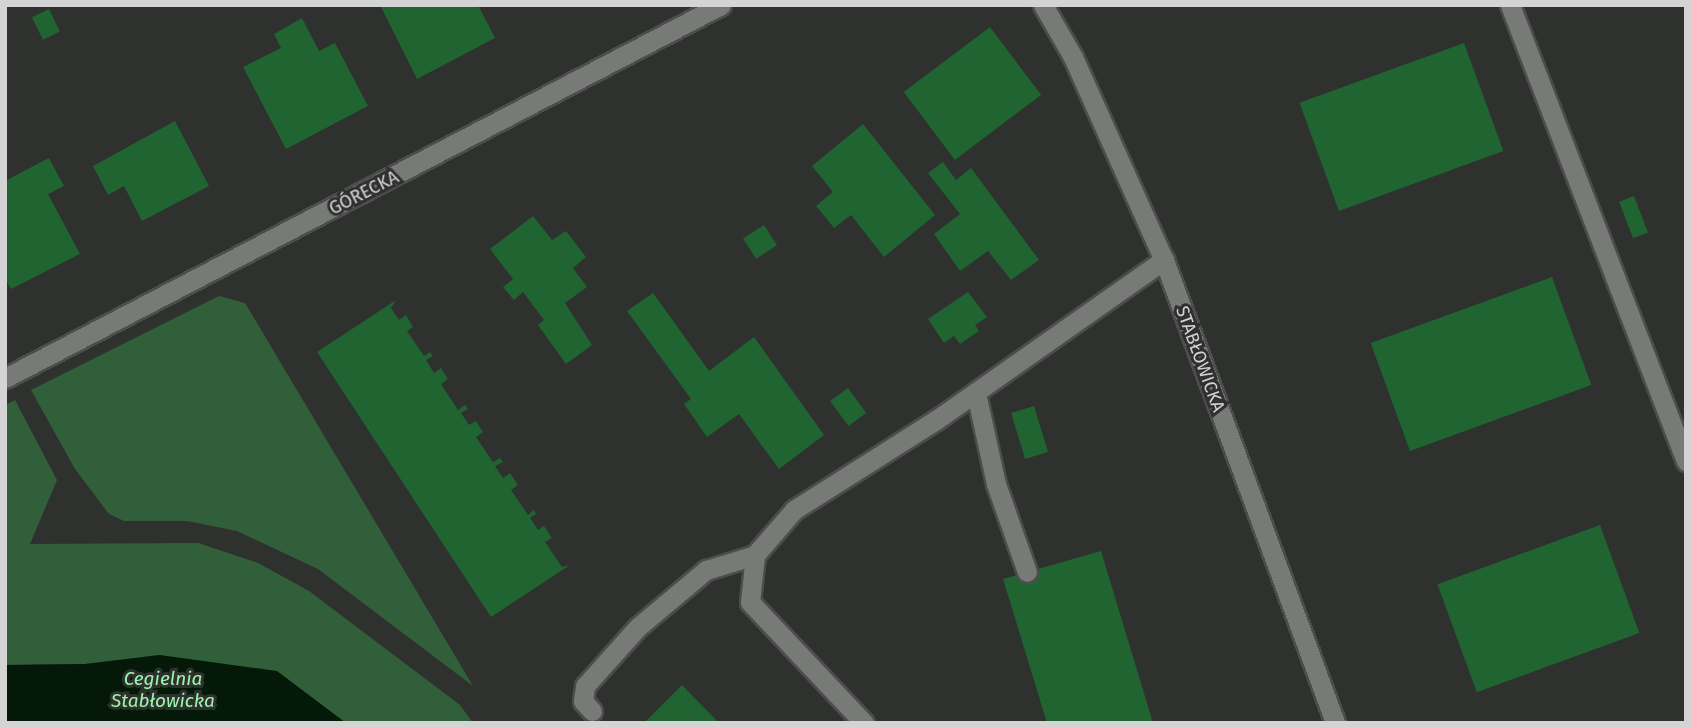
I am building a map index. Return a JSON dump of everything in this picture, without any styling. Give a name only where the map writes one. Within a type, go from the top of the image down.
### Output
[{"type":"street","name":"GÓRECKA","points":[[5,378],[721,5]]},
{"type":"street","name":"STABŁOWICKA","points":[[1043,5],[1073,57],[1164,260],[1335,723]]},
{"type":"street","points":[[1510,5],[1686,461]]},
{"type":"street","points":[[592,711],[583,701],[586,686],[638,627],[706,570],[755,555],[794,510],[976,393],[1164,260]]},
{"type":"street","points":[[976,393],[996,484],[1027,572]]},
{"type":"street","points":[[755,555],[750,602],[864,723]]},
{"type":"green space","points":[[219,296],[245,303],[473,686],[318,569],[237,531],[187,521],[124,521],[109,514],[75,469],[31,390]]},
{"type":"green space","points":[[15,400],[57,480],[30,544],[198,543],[258,563],[309,591],[460,705],[473,723],[346,723],[329,712],[160,655],[86,664],[5,665],[5,405]]},
{"type":"water","name":"Cegielnia Stabłowicka","points":[[160,655],[277,671],[346,723],[5,723],[5,665],[85,664]]},
{"type":"building","points":[[380,5],[478,5],[495,38],[417,79]]},
{"type":"building","points":[[49,9],[60,31],[43,40],[32,17]]},
{"type":"building","points":[[302,18],[319,51],[335,43],[368,106],[286,149],[243,67],[281,48],[274,34]]},
{"type":"building","points":[[990,27],[1041,95],[955,160],[904,92]]},
{"type":"building","points":[[1464,43],[1503,151],[1339,211],[1300,103]]},
{"type":"building","points":[[175,121],[209,186],[142,221],[124,186],[108,195],[93,166]]},
{"type":"building","points":[[863,124],[935,215],[884,257],[851,215],[834,228],[816,206],[833,192],[812,166]]},
{"type":"building","points":[[49,158],[64,186],[48,194],[80,254],[11,289],[5,278],[5,181]]},
{"type":"building","points":[[943,162],[956,180],[971,168],[1039,260],[1011,280],[988,251],[960,271],[934,234],[960,214],[928,173]]},
{"type":"building","points":[[1634,196],[1648,232],[1633,238],[1619,202]]},
{"type":"building","points":[[533,216],[552,240],[566,231],[586,257],[573,268],[587,287],[565,303],[592,345],[566,364],[538,325],[544,320],[523,292],[514,300],[503,287],[513,279],[490,249]]},
{"type":"building","points":[[764,225],[777,245],[756,259],[743,239]]},
{"type":"building","points":[[1552,277],[1591,385],[1410,451],[1371,343]]},
{"type":"building","points":[[968,292],[987,317],[975,325],[979,331],[960,344],[954,336],[944,343],[928,319]]},
{"type":"building","points":[[653,293],[709,371],[754,337],[824,435],[779,469],[739,414],[707,437],[684,404],[691,399],[627,311]]},
{"type":"building","points":[[396,300],[391,308],[399,320],[406,315],[413,327],[407,331],[424,356],[430,352],[433,356],[426,360],[434,373],[441,368],[448,379],[441,384],[458,410],[465,405],[468,409],[461,413],[469,425],[476,421],[483,432],[476,437],[493,462],[500,458],[503,462],[495,466],[503,478],[510,473],[518,485],[511,490],[528,515],[534,510],[536,514],[530,518],[538,530],[544,526],[552,538],[545,542],[562,567],[570,565],[491,617],[317,352]]},
{"type":"building","points":[[848,388],[866,413],[848,426],[830,401]]},
{"type":"building","points":[[1034,406],[1048,452],[1025,459],[1011,413]]},
{"type":"building","points":[[1600,525],[1639,633],[1477,692],[1437,584]]},
{"type":"building","points":[[1101,551],[1153,723],[1047,723],[1003,579]]},
{"type":"building","points":[[682,685],[719,723],[644,723]]}]
